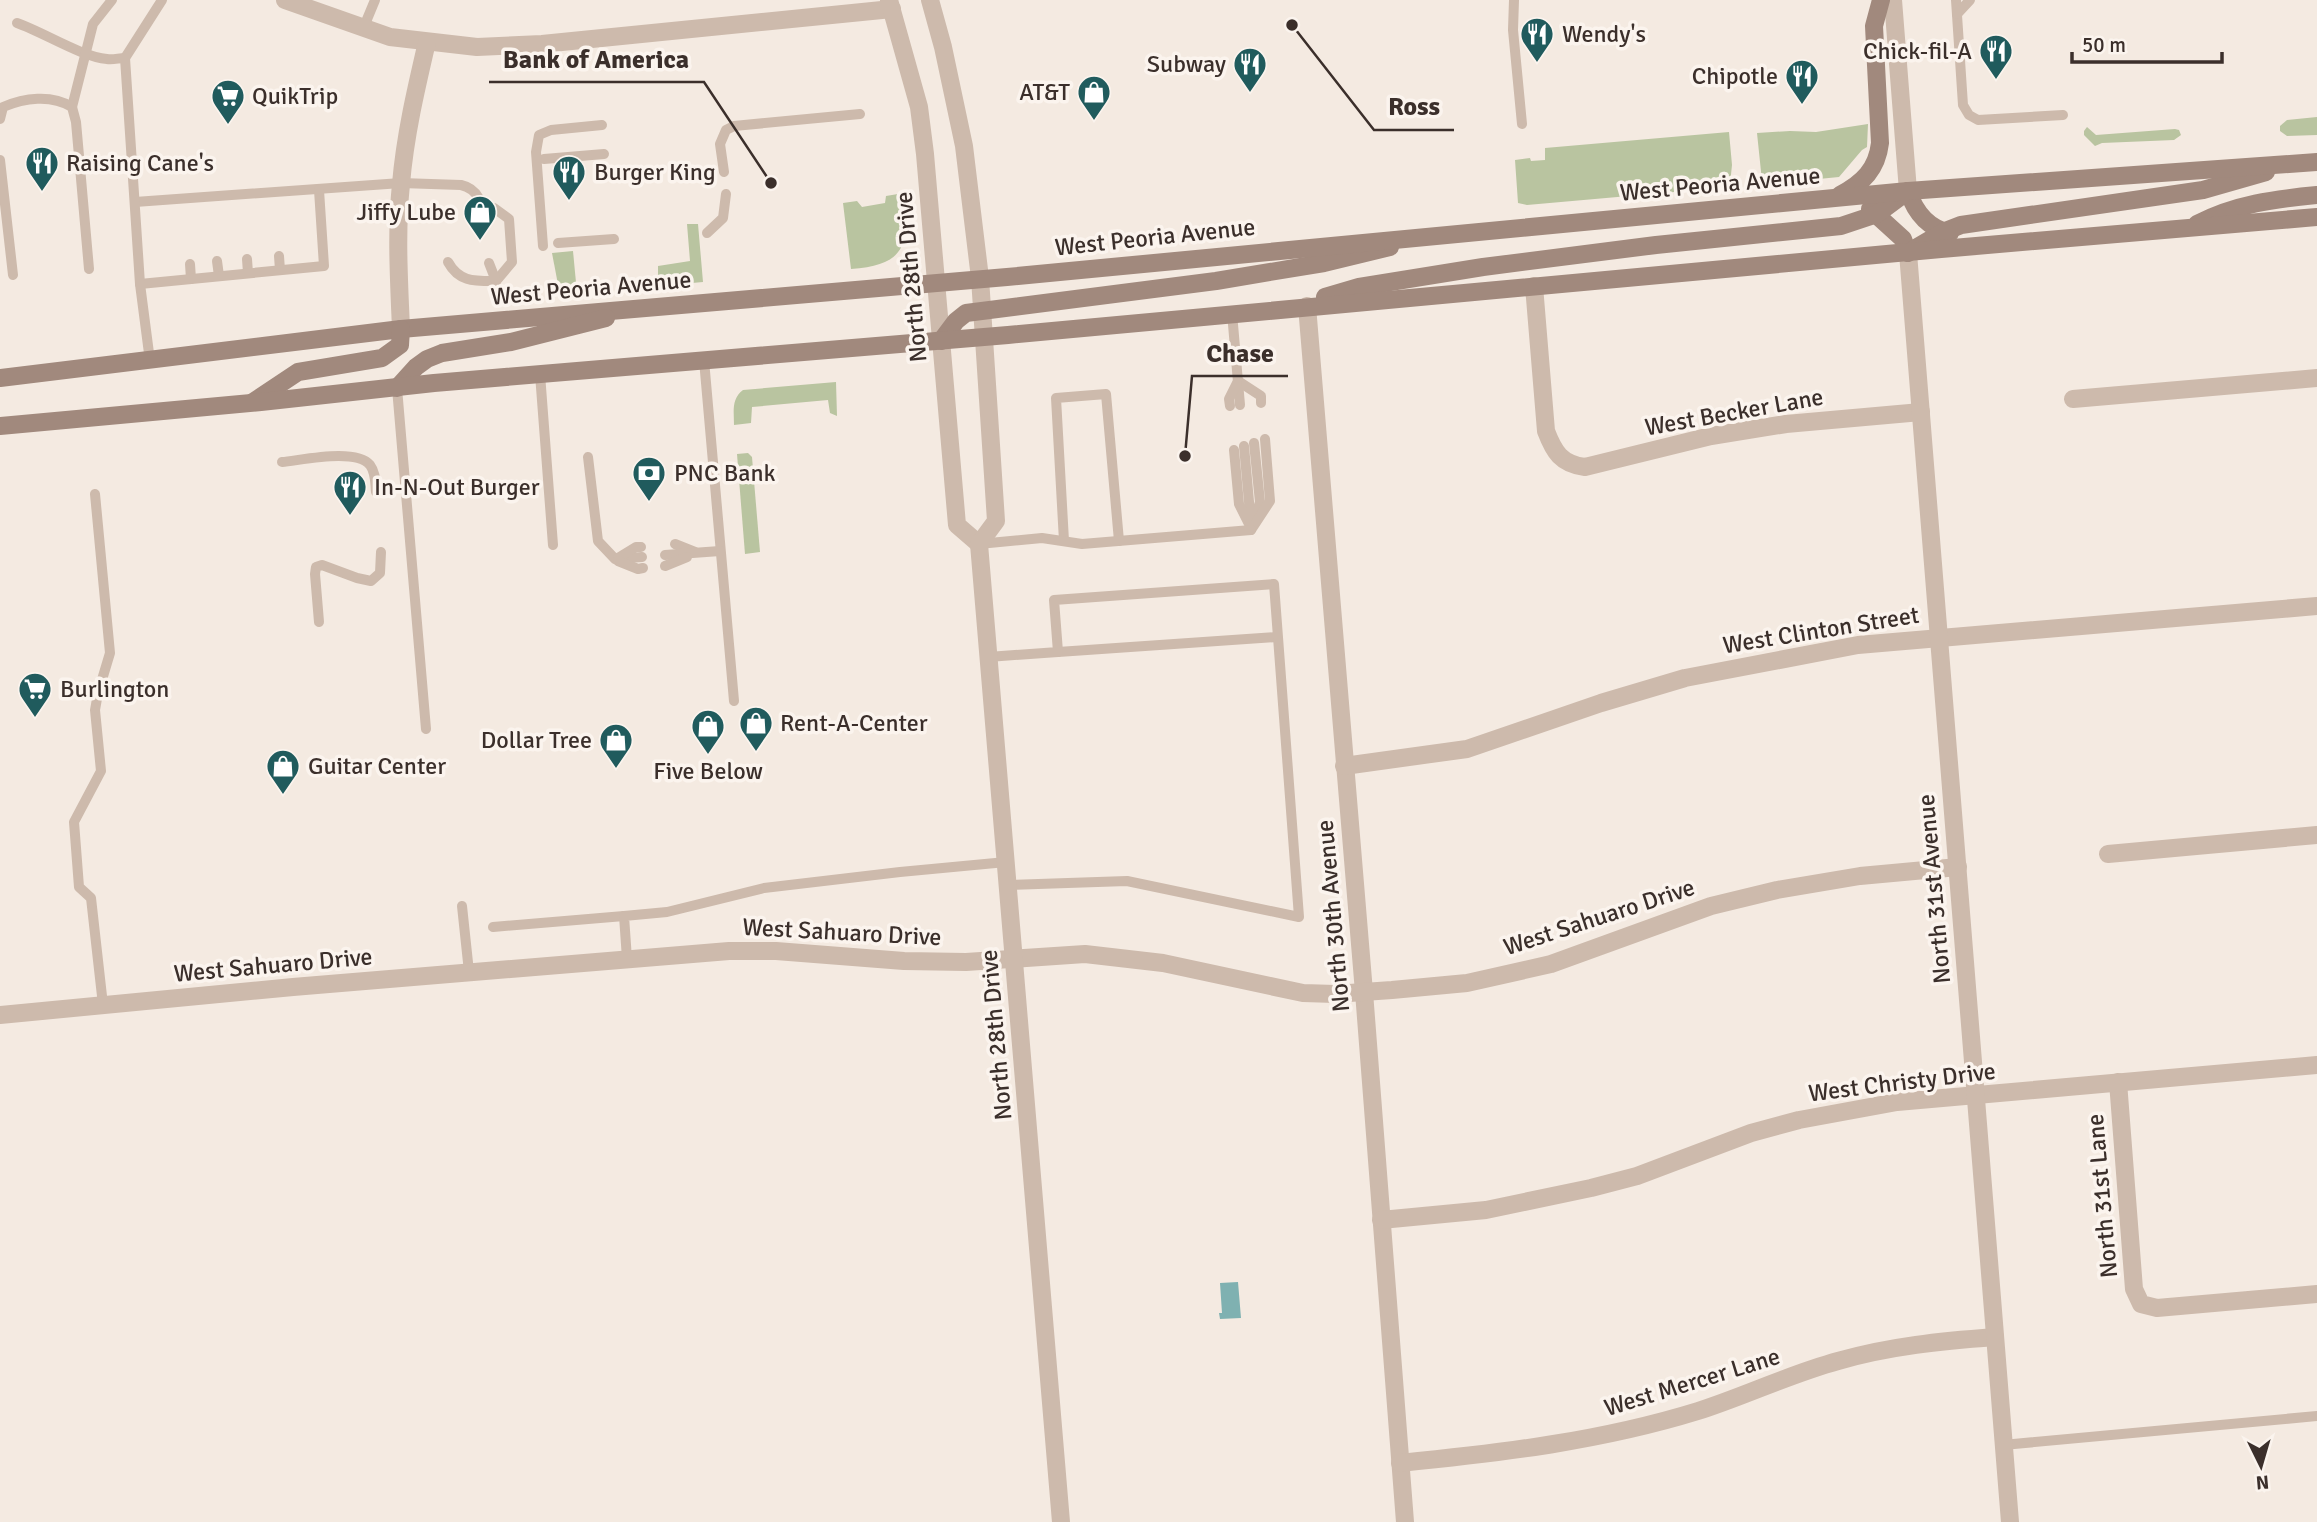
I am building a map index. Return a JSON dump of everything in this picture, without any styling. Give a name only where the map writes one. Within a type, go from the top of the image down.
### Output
[{"type":"main road","points":[[1833,198],[1863,179],[1873,169],[1878,158],[1881,142],[1874,26],[1881,0]]},
{"type":"main road","name":"West Peoria Avenue","points":[[0,378],[401,329],[1908,191],[2317,162]]},
{"type":"main road","points":[[1908,253],[1943,232],[1979,221],[2203,190],[2235,183],[2288,164]]},
{"type":"main road","points":[[1307,306],[1330,294],[1412,278],[1656,245],[1821,229],[1858,222],[1878,214],[1908,191],[1921,217],[1930,226],[1943,232],[1982,239],[2032,243]]},
{"type":"main road","points":[[2188,229],[2218,213],[2240,206],[2317,195]]},
{"type":"main road","points":[[1833,198],[1853,202],[1878,214],[1903,239],[1908,253]]},
{"type":"main road","points":[[0,426],[540,374],[941,341],[2317,217]]},
{"type":"main road","points":[[941,341],[956,321],[966,313],[1216,281],[1363,255],[1431,235]]},
{"type":"main road","points":[[397,388],[427,359],[590,324],[636,308]]},
{"type":"main road","points":[[253,401],[298,372],[382,358],[400,345],[401,329]]},
{"type":"street","points":[[285,0],[390,37],[477,47],[542,44],[891,4]]},
{"type":"street","points":[[930,0],[962,135],[980,278],[996,521],[979,544]]},
{"type":"street","points":[[1893,0],[1908,191]]},
{"type":"street","name":"North 28th Drive","points":[[891,4],[919,107],[957,525],[979,544],[1062,1522]]},
{"type":"street","points":[[401,329],[398,275],[401,183],[410,116],[427,41]]},
{"type":"street","name":"North 31st Avenue","points":[[1908,253],[2010,1522]]},
{"type":"street","name":"West Becker Lane","points":[[1534,286],[1546,431],[1560,459],[1572,465],[1585,467],[1711,436],[1786,424],[1921,412]]},
{"type":"street","name":"North 30th Avenue","points":[[1307,306],[1405,1522]]},
{"type":"street","points":[[2073,399],[2317,378]]},
{"type":"street","name":"West Clinton Street","points":[[1345,766],[1467,749],[1601,703],[1685,678],[1858,645],[2317,606]]},
{"type":"street","points":[[2108,854],[2317,835]]},
{"type":"street","name":"West Sahuaro Drive","points":[[0,1015],[729,951],[776,951],[904,961],[966,962],[1085,954],[1163,963],[1303,993],[1364,992],[1467,983],[1551,964],[1711,906],[1777,890],[1860,876],[1958,867]]},
{"type":"street","name":"West Christy Drive","points":[[1381,1220],[1486,1210],[1538,1200],[1637,1176],[1751,1133],[1799,1120],[1897,1102],[2317,1065]]},
{"type":"street","name":"North 31st Lane","points":[[2118,1082],[2134,1289],[2141,1304],[2157,1308],[2317,1294]]},
{"type":"street","name":"West Mercer Lane","points":[[1400,1463],[1512,1451],[1591,1438],[1697,1411],[1836,1361],[1912,1344],[1995,1337]]},
{"type":"lane","points":[[89,270],[76,122],[72,107],[93,24],[112,0]]},
{"type":"lane","points":[[150,361],[140,284],[125,58],[162,0]]},
{"type":"lane","points":[[363,29],[376,0]]},
{"type":"lane","points":[[1514,0],[1513,30],[1522,124]]},
{"type":"lane","points":[[1955,0],[1963,105],[1969,115],[1978,120],[2063,115]]},
{"type":"lane","points":[[1957,13],[1970,0]]},
{"type":"lane","points":[[17,23],[107,60],[125,58]]},
{"type":"lane","points":[[0,119],[2,107],[21,100],[60,99],[72,107]]},
{"type":"lane","points":[[724,172],[720,144],[726,130],[734,126],[860,114]]},
{"type":"lane","points":[[543,246],[536,152],[539,135],[551,130],[602,125]]},
{"type":"lane","points":[[544,159],[604,154]]},
{"type":"lane","points":[[0,160],[13,275]]},
{"type":"lane","points":[[135,202],[184,204],[242,200],[401,183],[469,187],[479,197],[484,215],[494,208],[509,219],[512,262],[496,281],[472,281],[454,273],[448,261]]},
{"type":"lane","points":[[140,284],[324,266],[319,190]]},
{"type":"lane","points":[[707,233],[723,218],[726,194]]},
{"type":"lane","points":[[558,243],[614,239]]},
{"type":"lane","points":[[279,256],[280,270]]},
{"type":"lane","points":[[247,259],[248,273]]},
{"type":"lane","points":[[217,261],[219,276]]},
{"type":"lane","points":[[489,263],[496,281]]},
{"type":"lane","points":[[190,264],[191,279]]},
{"type":"lane","points":[[1232,313],[1238,381],[1229,399],[1246,404],[1250,397],[1238,381]]},
{"type":"lane","points":[[704,360],[734,701]]},
{"type":"lane","points":[[540,374],[553,545]]},
{"type":"lane","points":[[397,388],[426,729]]},
{"type":"lane","points":[[1064,541],[1056,398],[1106,394],[1119,541]]},
{"type":"lane","points":[[1249,444],[1270,501],[1251,530],[1249,444]]},
{"type":"lane","points":[[282,462],[351,456],[362,458],[375,473],[376,492]]},
{"type":"lane","points":[[588,457],[598,541],[615,559],[638,569],[642,558],[636,547],[615,559]]},
{"type":"lane","points":[[95,494],[110,653],[95,710],[101,771],[74,824],[79,887],[91,898],[103,1005]]},
{"type":"lane","points":[[979,544],[1042,538],[1082,544],[1251,530]]},
{"type":"lane","points":[[675,544],[696,553]]},
{"type":"lane","points":[[665,561],[696,553],[720,551]]},
{"type":"lane","points":[[319,622],[314,574],[316,567],[322,565],[357,578],[371,580],[380,573],[381,552]]},
{"type":"lane","points":[[1008,885],[1127,881],[1299,917],[1274,584],[1054,600],[1058,652]]},
{"type":"lane","points":[[988,657],[1277,636]]},
{"type":"lane","points":[[493,927],[667,912],[764,888],[1006,862]]},
{"type":"lane","points":[[462,906],[469,972]]},
{"type":"lane","points":[[624,916],[627,959]]},
{"type":"lane","points":[[2003,1445],[2317,1416]]},
{"type":"green space","points":[[2317,117],[2317,135],[2287,136],[2280,131],[2280,126],[2287,120]]},
{"type":"green space","points":[[1868,124],[1867,147],[1839,177],[1767,184],[1762,181],[1757,133],[1816,132]]},
{"type":"green space","points":[[2087,127],[2096,135],[2175,129],[2179,130],[2181,135],[2174,140],[2102,143],[2095,146],[2084,135]]},
{"type":"green space","points":[[1729,132],[1732,165],[1730,184],[1709,189],[1705,187],[1527,205],[1518,203],[1515,160],[1545,160],[1545,148]]},
{"type":"green space","points":[[904,193],[906,225],[901,248],[884,262],[851,269],[843,203],[857,201],[862,207],[885,203],[886,196]]},
{"type":"green space","points":[[687,224],[698,224],[703,282],[658,286],[658,266],[690,261]]},
{"type":"green space","points":[[573,251],[577,293],[560,295],[552,253]]},
{"type":"green space","points":[[836,382],[837,416],[830,413],[828,400],[752,407],[751,423],[734,425],[735,402],[743,390]]},
{"type":"green space","points":[[748,453],[752,457],[760,552],[745,554],[737,454]]},
{"type":"water","points":[[1238,1282],[1241,1318],[1220,1319],[1220,1283]]},
{"type":"place","name":"Ross","points":[[1292,25]]},
{"type":"place","name":"Wendy's","points":[[1537,64]]},
{"type":"place","name":"Chick-fil-A","points":[[1996,81]]},
{"type":"place","name":"Subway","points":[[1250,94]]},
{"type":"place","name":"Chipotle","points":[[1802,106]]},
{"type":"place","name":"AT&T","points":[[1094,122]]},
{"type":"place","name":"QuikTrip","points":[[228,126]]},
{"type":"place","name":"Bank of America","points":[[771,183]]},
{"type":"place","name":"Raising Cane's","points":[[42,193]]},
{"type":"place","name":"Burger King","points":[[569,202]]},
{"type":"place","name":"Jiffy Lube","points":[[480,242]]},
{"type":"place","name":"Chase","points":[[1185,456]]},
{"type":"place","name":"PNC Bank","points":[[649,503]]},
{"type":"place","name":"In-N-Out Burger","points":[[350,517]]},
{"type":"place","name":"Burlington","points":[[35,719]]},
{"type":"place","name":"Rent-A-Center","points":[[756,753]]},
{"type":"place","name":"Five Below","points":[[708,756]]},
{"type":"place","name":"Dollar Tree","points":[[616,770]]},
{"type":"place","name":"Guitar Center","points":[[283,796]]}]
